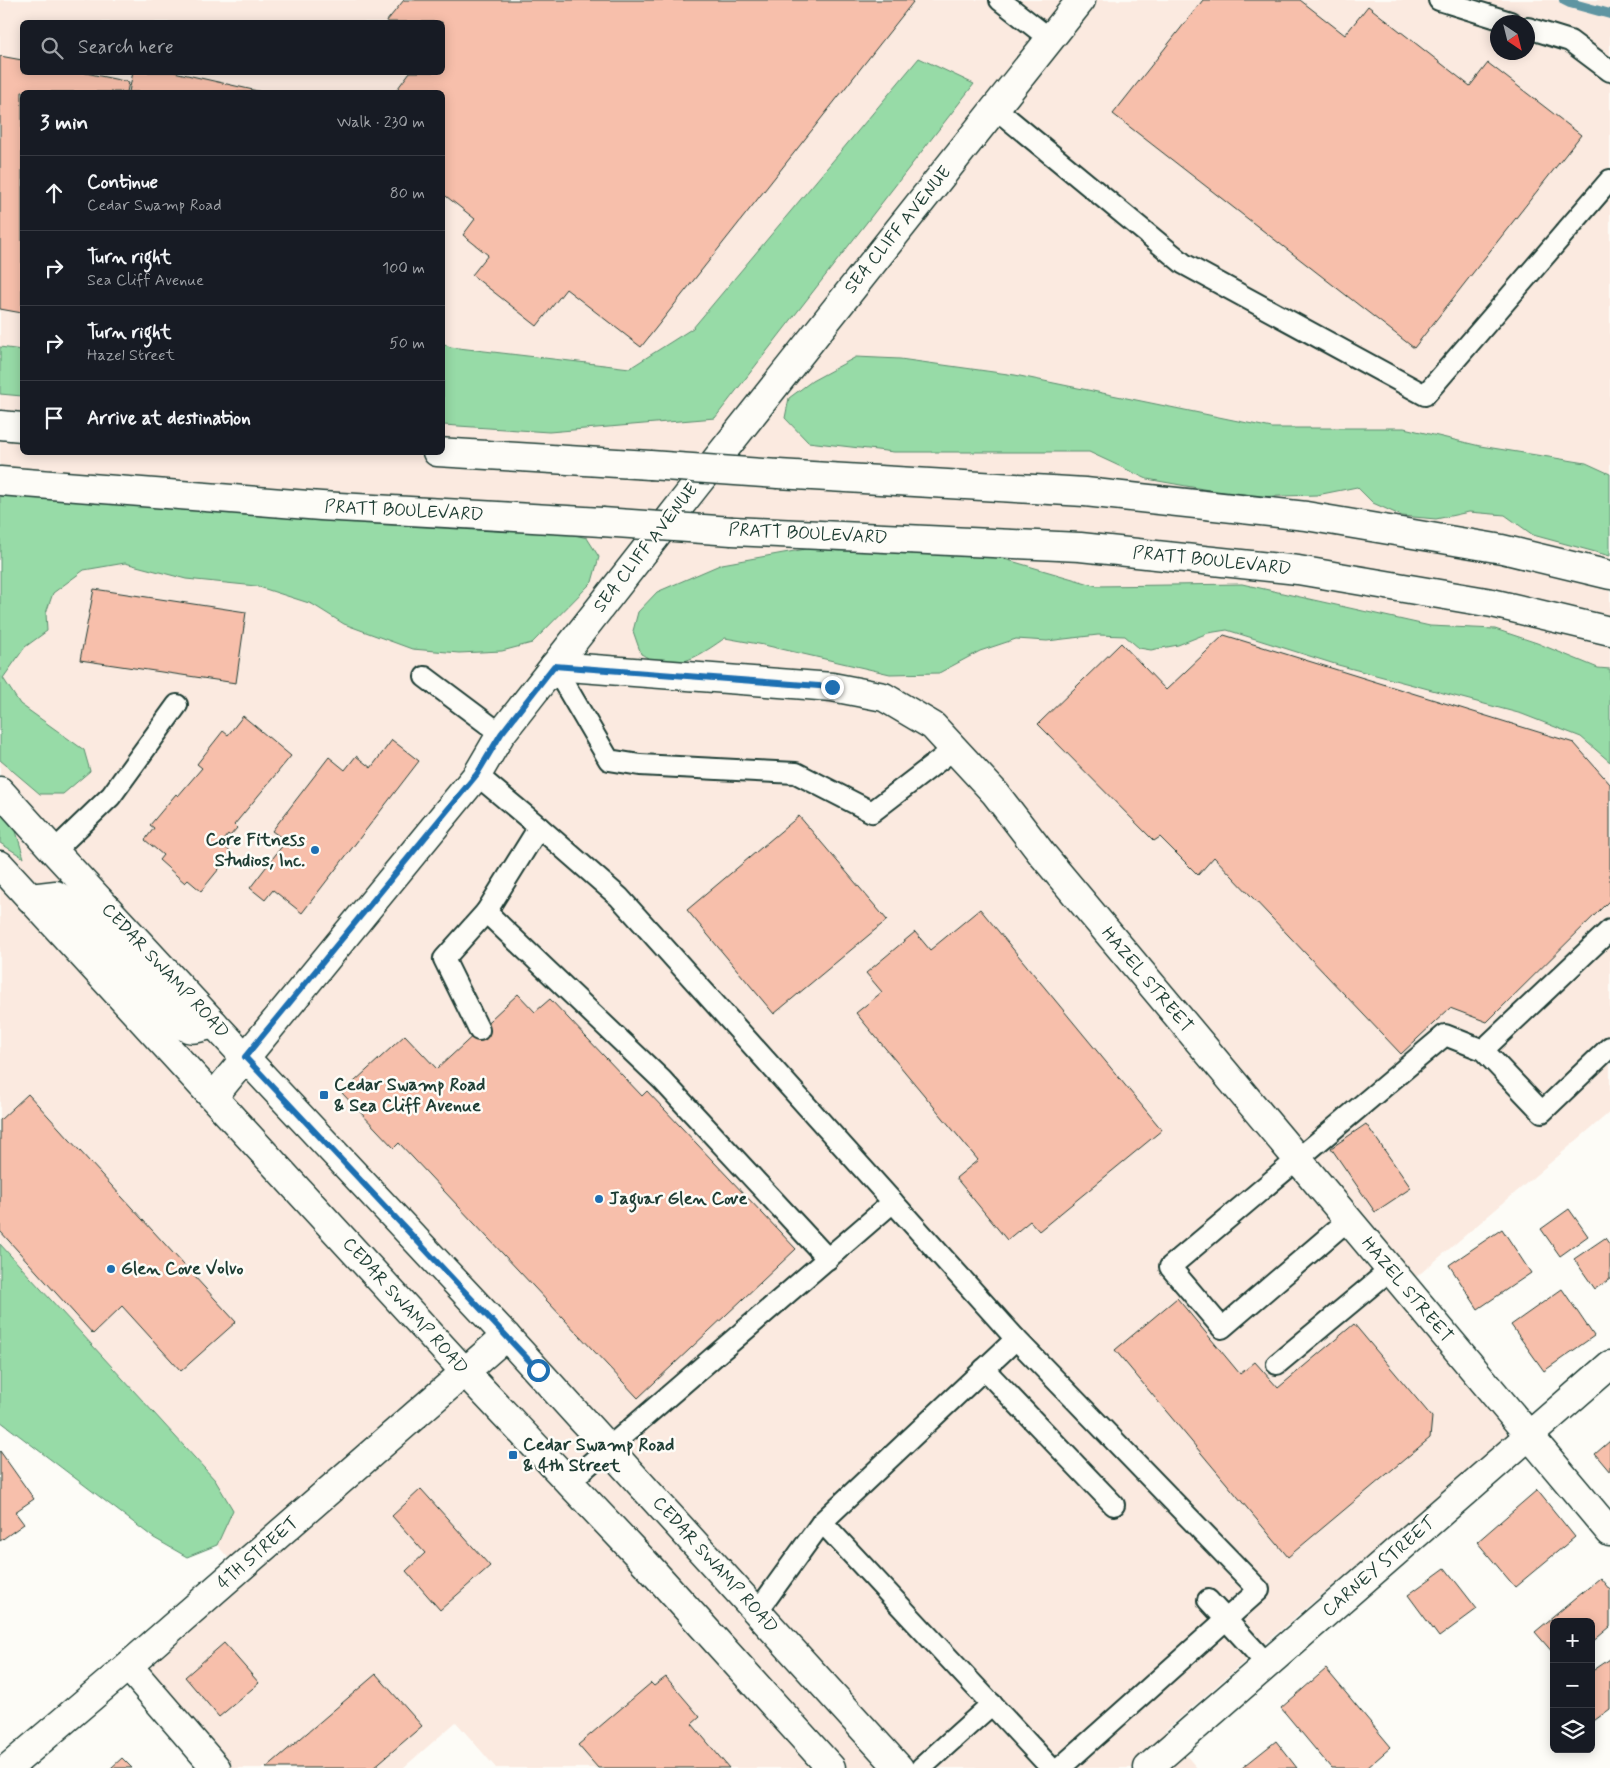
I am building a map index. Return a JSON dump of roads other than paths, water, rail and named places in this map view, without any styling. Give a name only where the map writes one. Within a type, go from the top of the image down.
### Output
[{"type":"main road","name":"SEA CLIFF AVENUE","points":[[214,1096],[477,774],[501,734],[692,489],[1081,0]]},
{"type":"main road","points":[[0,425],[20,427]]},
{"type":"main road","points":[[445,452],[1085,492],[1306,516],[1502,549],[1610,575]]},
{"type":"main road","name":"PRATT BOULEVARD","points":[[0,481],[321,506],[732,531],[1080,547],[1298,570],[1492,603],[1610,632]]},
{"type":"main road","name":"HAZEL STREET","points":[[554,666],[832,687],[884,697],[933,726],[995,793],[1042,854],[1610,1532]]},
{"type":"main road","name":"CEDAR SWAMP ROAD","points":[[0,790],[214,1024],[506,1336],[899,1768]]},
{"type":"main road","name":"CEDAR SWAMP ROAD","points":[[0,865],[214,1096],[464,1371],[651,1569],[831,1768]]},
{"type":"main road","points":[[30,898],[56,896],[71,904],[185,1028],[196,1029],[214,1024]]},
{"type":"main road","name":"4TH STREET","points":[[8,1768],[128,1666],[506,1336]]},
{"type":"main road","name":"CARNEY STREET","points":[[1148,1768],[1610,1365]]},
{"type":"main road","points":[[128,1666],[216,1768]]},
{"type":"lane","points":[[1000,0],[1050,39]]},
{"type":"lane","points":[[1439,0],[1490,16]]},
{"type":"lane","points":[[1535,30],[1570,41],[1610,71]]},
{"type":"lane","points":[[995,108],[1184,264],[1425,395],[1610,180]]},
{"type":"lane","points":[[554,666],[609,760],[640,764],[796,773],[872,812],[954,748]]},
{"type":"lane","points":[[425,677],[501,734]]},
{"type":"lane","points":[[54,851],[111,796],[177,705]]},
{"type":"lane","points":[[477,774],[619,897],[1016,1339],[1259,1590],[1060,1768]]},
{"type":"lane","points":[[479,1030],[444,959],[486,912],[539,827]]},
{"type":"lane","points":[[486,912],[662,1080],[828,1259]]},
{"type":"lane","points":[[1483,1050],[1610,930]]},
{"type":"lane","points":[[1348,1220],[1222,1328],[1170,1267],[1445,1035],[1483,1050],[1542,1112],[1610,1047]]},
{"type":"lane","points":[[569,1482],[893,1202]]},
{"type":"lane","points":[[1277,1364],[1390,1270]]},
{"type":"lane","points":[[757,1612],[822,1522],[1016,1339]]},
{"type":"lane","points":[[984,1369],[1114,1505]]},
{"type":"lane","points":[[822,1522],[1051,1768]]},
{"type":"lane","points":[[1208,1600],[1267,1664]]},
{"type":"lane","points":[[921,1768],[992,1704]]},
{"type":"waterway","points":[[1564,0],[1610,14]]},
{"type":"place","name":"Core Fitness Studios, Inc.","points":[[315,850]]},
{"type":"place","name":"Cedar Swamp Road & Sea Cliff Avenue","points":[[324,1095]]},
{"type":"place","name":"Jaguar Glen Cove","points":[[599,1199]]},
{"type":"place","name":"Glen Cove Volvo","points":[[111,1269]]},
{"type":"place","name":"Cedar Swamp Road & 4th Street","points":[[513,1455]]}]
